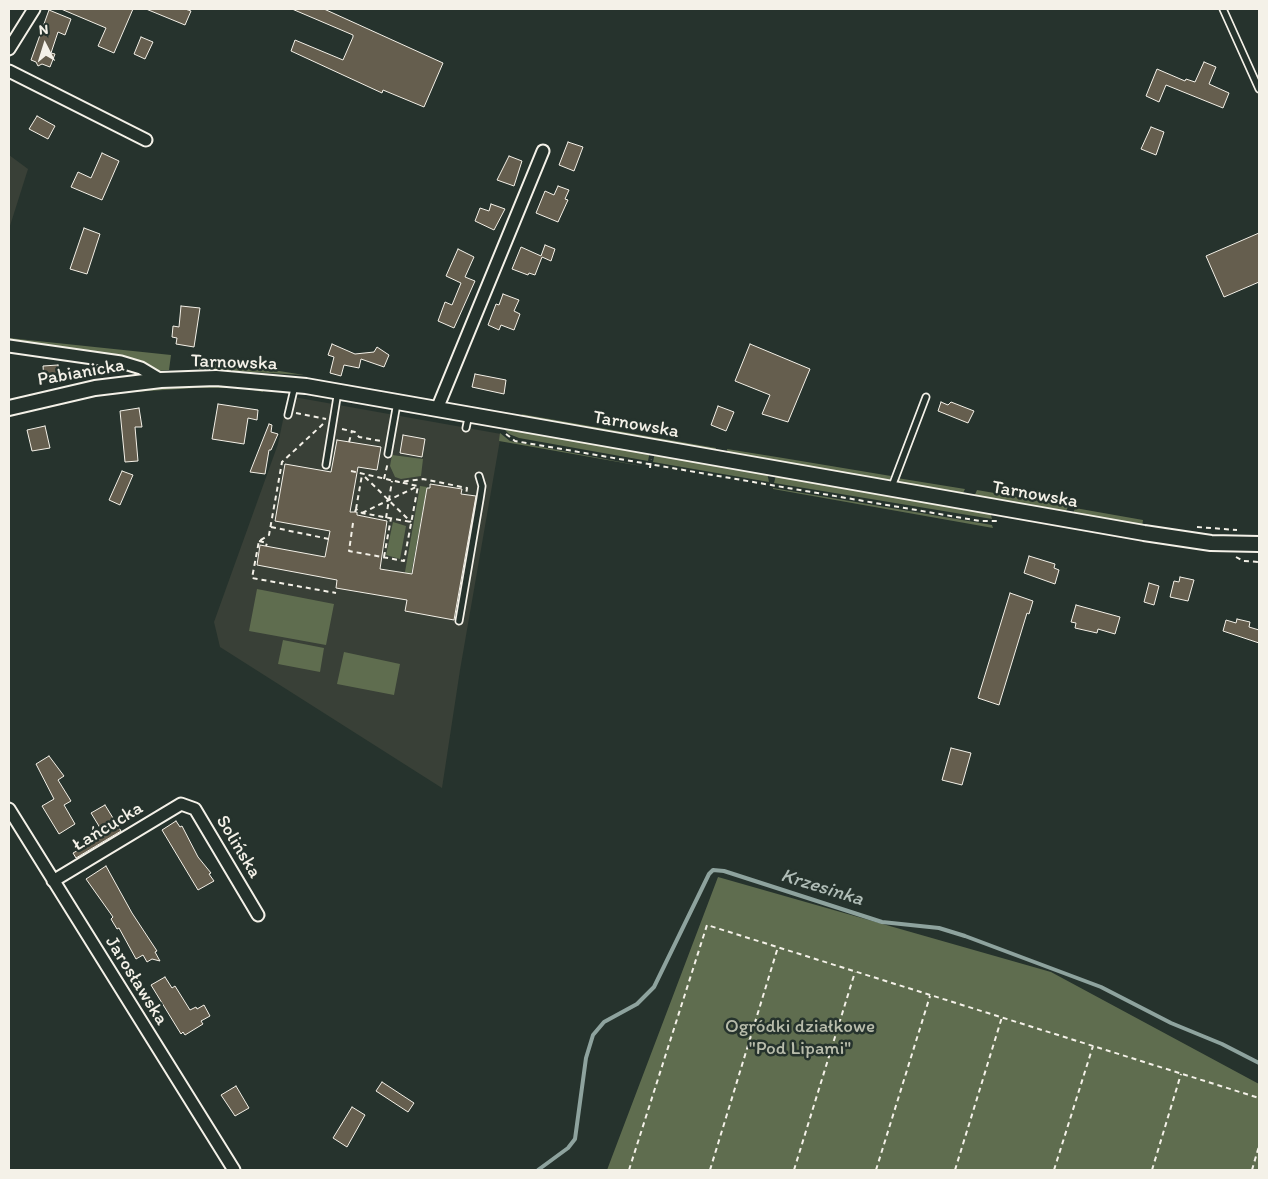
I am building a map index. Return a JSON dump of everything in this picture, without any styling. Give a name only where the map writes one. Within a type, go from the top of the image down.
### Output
[{"type":"street","points":[[9,49],[34,9]]},
{"type":"street","points":[[9,71],[146,140]]},
{"type":"street","points":[[437,409],[543,151]]},
{"type":"street","points":[[9,346],[121,362],[141,368],[160,380]]},
{"type":"street","name":"Tarnowska","points":[[160,380],[223,379],[338,390],[437,409],[468,421],[891,489],[1189,540],[1259,544]]},
{"type":"street","name":"Pabianicka","points":[[9,408],[95,388],[160,380]]},
{"type":"street","name":"Łańcucka","points":[[53,881],[181,804]]},
{"type":"street","name":"Solińska","points":[[181,804],[195,809],[258,915]]},
{"type":"street","name":"Jarosławska","points":[[9,809],[234,1170]]},
{"type":"lane","points":[[1223,9],[1259,89]]},
{"type":"lane","points":[[289,414],[295,385]]},
{"type":"lane","points":[[326,465],[338,390]]},
{"type":"lane","points":[[891,489],[926,397]]},
{"type":"lane","points":[[388,454],[397,401]]},
{"type":"lane","points":[[459,621],[481,492],[479,476]]},
{"type":"path","points":[[289,414],[329,419],[282,462],[269,536],[259,542],[252,578],[336,593]]},
{"type":"path","points":[[332,427],[355,432],[358,437],[390,443]]},
{"type":"path","points":[[350,442],[352,431]]},
{"type":"path","points":[[503,431],[515,441],[980,521],[989,522],[1005,519]]},
{"type":"path","points":[[384,479],[388,454]]},
{"type":"path","points":[[351,471],[418,486]]},
{"type":"path","points":[[363,475],[412,522]]},
{"type":"path","points":[[363,475],[355,511],[412,522]]},
{"type":"path","points":[[399,482],[423,479],[468,488],[466,494]]},
{"type":"path","points":[[386,518],[392,481]]},
{"type":"path","points":[[362,513],[418,486]]},
{"type":"path","points":[[353,523],[349,551],[404,561],[418,486]]},
{"type":"path","points":[[384,557],[391,518]]},
{"type":"path","points":[[270,528],[329,539]]},
{"type":"path","points":[[259,542],[266,543],[266,546]]},
{"type":"path","points":[[1234,557],[1243,561],[1259,562]]},
{"type":"path","points":[[629,1170],[707,925],[1259,1098]]},
{"type":"path","points":[[710,1170],[778,947]]},
{"type":"path","points":[[794,1170],[856,972]]},
{"type":"path","points":[[876,1170],[930,995]]},
{"type":"path","points":[[955,1170],[1002,1018]]},
{"type":"path","points":[[1054,1170],[1093,1046]]},
{"type":"path","points":[[1152,1170],[1182,1074]]},
{"type":"path","points":[[1252,1170],[1259,1146]]},
{"type":"shaded area","points":[[9,155],[28,169],[9,229]]},
{"type":"shaded area","points":[[288,396],[501,434],[460,670],[442,788],[220,647],[214,622],[278,444]]},
{"type":"green space","points":[[9,338],[171,355],[169,370],[158,371],[132,359],[9,341]]},
{"type":"green space","points":[[198,359],[242,365],[304,375],[199,369]]},
{"type":"green space","points":[[196,384],[262,387],[263,392],[243,388],[195,388],[118,393],[118,389]]},
{"type":"green space","points":[[521,414],[716,448],[715,452],[529,419]]},
{"type":"green space","points":[[502,427],[650,451],[648,461],[519,438],[509,434]]},
{"type":"green space","points":[[500,433],[510,441],[647,467],[499,441]]},
{"type":"green space","points":[[727,449],[891,476],[889,482],[728,454]]},
{"type":"green space","points":[[655,452],[767,472],[769,482],[653,462]]},
{"type":"green space","points":[[392,455],[423,459],[421,476],[401,479],[395,477],[390,466]]},
{"type":"green space","points":[[776,475],[990,511],[992,519],[774,483]]},
{"type":"green space","points":[[897,478],[965,489],[962,495],[898,484]]},
{"type":"green space","points":[[420,486],[427,487],[410,580],[405,572]]},
{"type":"green space","points":[[773,489],[992,525],[993,528]]},
{"type":"green space","points":[[977,490],[1068,507],[1065,513],[974,497]]},
{"type":"green space","points":[[1075,508],[1143,520],[1142,527],[1073,514]]},
{"type":"green space","points":[[393,522],[406,526],[400,559],[386,555]]},
{"type":"green space","points":[[257,589],[334,604],[326,645],[249,631]]},
{"type":"green space","points":[[283,640],[324,648],[320,672],[278,664]]},
{"type":"green space","points":[[344,652],[400,664],[394,695],[337,684]]},
{"type":"green space","name":"Ogródki działkowe \"Pod Lipami\"","points":[[718,877],[1051,972],[1259,1084],[1259,1170],[607,1170]]},
{"type":"building","points":[[61,9],[133,9],[114,53],[98,46],[106,28]]},
{"type":"building","points":[[146,9],[185,9],[191,11],[185,25]]},
{"type":"building","points":[[292,9],[324,9],[443,63],[424,107],[383,90],[382,93],[291,51],[295,40],[343,60],[353,37],[353,35]]},
{"type":"building","points":[[49,10],[71,19],[65,35],[58,32],[51,53],[55,54],[50,67],[42,64],[38,66],[36,62],[31,60]]},
{"type":"building","points":[[141,37],[153,42],[145,59],[134,54]]},
{"type":"building","points":[[1204,62],[1216,67],[1209,84],[1229,93],[1223,108],[1166,85],[1159,102],[1146,96],[1157,69],[1185,81],[1186,79],[1195,82]]},
{"type":"building","points":[[37,116],[55,126],[48,139],[29,129]]},
{"type":"building","points":[[1151,127],[1164,132],[1156,155],[1141,149]]},
{"type":"building","points":[[568,142],[583,147],[574,171],[559,165]]},
{"type":"building","points":[[102,153],[119,161],[102,200],[71,187],[78,172],[91,178]]},
{"type":"building","points":[[509,156],[522,161],[514,186],[497,180]]},
{"type":"building","points":[[558,186],[569,190],[565,199],[568,200],[558,222],[536,213],[545,191],[554,195]]},
{"type":"building","points":[[491,204],[505,209],[494,230],[475,221],[480,208],[489,211]]},
{"type":"building","points":[[84,228],[100,234],[87,274],[70,269]]},
{"type":"building","points":[[1259,233],[1259,282],[1224,297],[1206,256]]},
{"type":"building","points":[[545,245],[555,249],[551,261],[542,257],[535,275],[529,273],[528,275],[512,269],[521,247],[541,256]]},
{"type":"building","points":[[458,249],[474,257],[465,277],[475,281],[454,328],[438,321],[445,302],[452,305],[461,283],[446,276]]},
{"type":"building","points":[[503,294],[519,300],[514,311],[520,314],[514,330],[501,325],[499,330],[488,325],[496,304],[499,305]]},
{"type":"building","points":[[181,306],[200,308],[194,347],[176,344],[177,338],[172,337],[173,326],[179,327]]},
{"type":"building","points":[[332,344],[355,354],[374,352],[377,347],[389,355],[384,367],[361,359],[359,368],[344,365],[341,376],[330,373],[334,357],[328,355]]},
{"type":"building","points":[[750,344],[810,369],[788,422],[762,414],[770,395],[735,381]]},
{"type":"building","points":[[58,365],[59,378],[44,380],[43,366]]},
{"type":"building","points":[[475,374],[506,380],[504,394],[472,387]]},
{"type":"building","points":[[941,402],[948,405],[951,402],[974,411],[968,423],[938,411]]},
{"type":"building","points":[[218,404],[258,410],[257,420],[248,418],[244,444],[212,439]]},
{"type":"building","points":[[718,406],[734,412],[726,431],[711,425]]},
{"type":"building","points":[[139,408],[142,427],[135,427],[138,461],[125,462],[120,411]]},
{"type":"building","points":[[269,424],[272,425],[271,432],[278,434],[271,450],[269,450],[265,474],[250,472]]},
{"type":"building","points":[[45,426],[50,448],[32,451],[27,430]]},
{"type":"building","points":[[403,435],[425,439],[422,457],[400,453]]},
{"type":"building","points":[[337,440],[381,447],[377,470],[358,467],[350,512],[357,512],[357,515],[387,521],[380,569],[412,574],[427,488],[430,488],[430,484],[462,489],[461,494],[476,496],[454,620],[405,611],[407,600],[336,588],[337,580],[257,565],[260,545],[325,557],[330,531],[275,521],[285,464],[331,472]]},
{"type":"building","points":[[122,471],[133,475],[120,505],[109,500]]},
{"type":"building","points":[[1029,556],[1055,564],[1054,568],[1059,570],[1055,584],[1024,573]]},
{"type":"building","points":[[1180,577],[1194,580],[1188,601],[1170,597],[1174,581],[1179,582]]},
{"type":"building","points":[[1149,583],[1159,586],[1154,605],[1144,602]]},
{"type":"building","points":[[1010,593],[1033,601],[1029,614],[1027,613],[999,705],[978,698]]},
{"type":"building","points":[[1076,605],[1120,617],[1115,634],[1098,629],[1097,633],[1075,628],[1076,623],[1071,622]]},
{"type":"building","points":[[1237,619],[1250,622],[1249,627],[1259,630],[1259,643],[1223,631],[1226,620],[1236,623]]},
{"type":"building","points":[[951,748],[971,753],[962,785],[942,780]]},
{"type":"building","points":[[49,756],[64,776],[58,780],[71,801],[64,805],[75,824],[59,834],[42,806],[54,799],[36,764]]},
{"type":"building","points":[[105,805],[121,831],[76,858],[73,853],[105,836],[91,813]]},
{"type":"building","points":[[176,821],[180,827],[182,826],[198,857],[211,873],[209,874],[214,881],[198,890],[162,830]]},
{"type":"building","points":[[106,866],[132,913],[157,951],[155,952],[160,961],[152,959],[147,962],[143,955],[136,959],[119,928],[117,929],[111,919],[113,917],[86,879]]},
{"type":"building","points":[[165,977],[172,988],[175,986],[190,1010],[204,1005],[210,1016],[201,1021],[203,1024],[185,1035],[183,1032],[181,1034],[151,985]]},
{"type":"building","points":[[382,1082],[414,1103],[408,1112],[376,1091]]},
{"type":"building","points":[[236,1086],[249,1108],[235,1116],[221,1095]]},
{"type":"building","points":[[352,1107],[365,1115],[347,1147],[333,1138]]},
{"type":"waterway","name":"Krzesinka","points":[[538,1170],[568,1148],[575,1139],[586,1058],[593,1035],[604,1022],[637,1004],[654,987],[709,874],[713,870],[724,871],[882,922],[939,928],[965,936],[1101,987],[1171,1023],[1222,1044],[1259,1063]]}]
